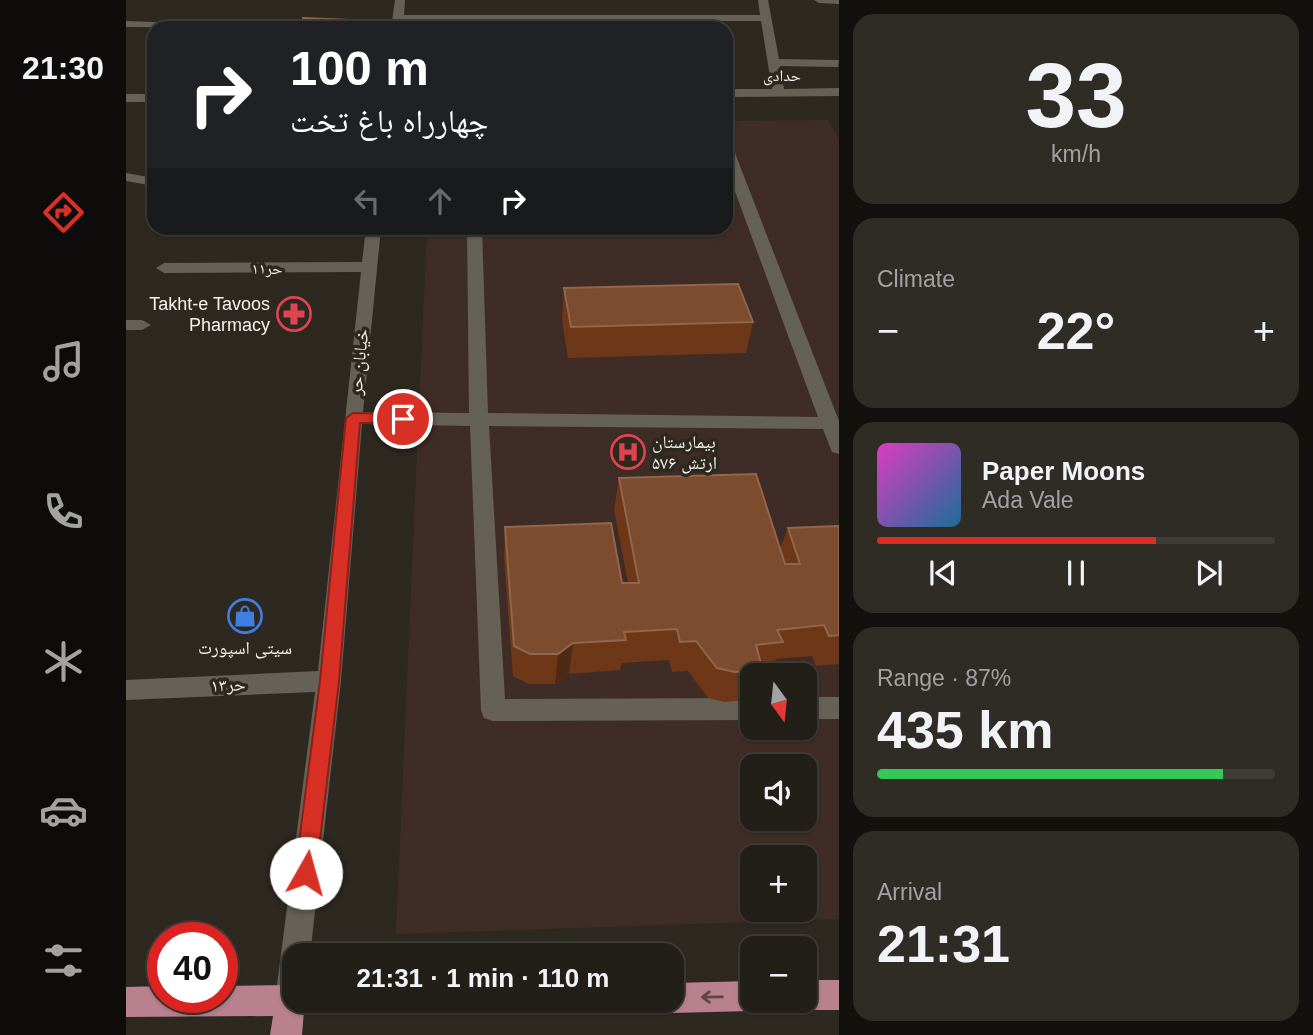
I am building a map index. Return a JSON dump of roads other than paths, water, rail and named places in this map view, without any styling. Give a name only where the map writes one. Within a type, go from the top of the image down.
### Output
[{"type":"main road","points":[[817,995],[839,995]]},
{"type":"main road","points":[[684,998],[740,996]]},
{"type":"main road","points":[[126,1002],[282,1000]]},
{"type":"main road","points":[[286,1035],[290,1013]]},
{"type":"street","points":[[397,21],[400,0]]},
{"type":"street","points":[[763,0],[779,93]]},
{"type":"street","points":[[819,0],[839,1]]},
{"type":"street","points":[[469,21],[766,18]]},
{"type":"street","points":[[126,24],[147,25]]},
{"type":"street","points":[[774,62],[838,63]]},
{"type":"street","name":"حدادی","points":[[733,93],[839,92]]},
{"type":"street","points":[[126,98],[147,98]]},
{"type":"street","points":[[733,167],[839,447]]},
{"type":"street","points":[[126,177],[147,181]]},
{"type":"street","name":"خیابان حر","points":[[297,943],[329,681],[353,418],[373,235]]},
{"type":"street","points":[[475,235],[479,419],[493,710],[740,709]]},
{"type":"street","name":"حر۱۱","points":[[164,268],[370,267]]},
{"type":"street","points":[[353,418],[829,423]]},
{"type":"street","name":"حر۱۳","points":[[126,690],[329,681]]},
{"type":"street","points":[[817,708],[839,708]]},
{"type":"place","name":"Takht-e Tavoos Pharmacy","points":[[294,314]]},
{"type":"place","name":"بیمارستان ۵۷۶ ارتش","points":[[628,452]]},
{"type":"place","name":"سیتی اسپورت","points":[[245,616]]}]
